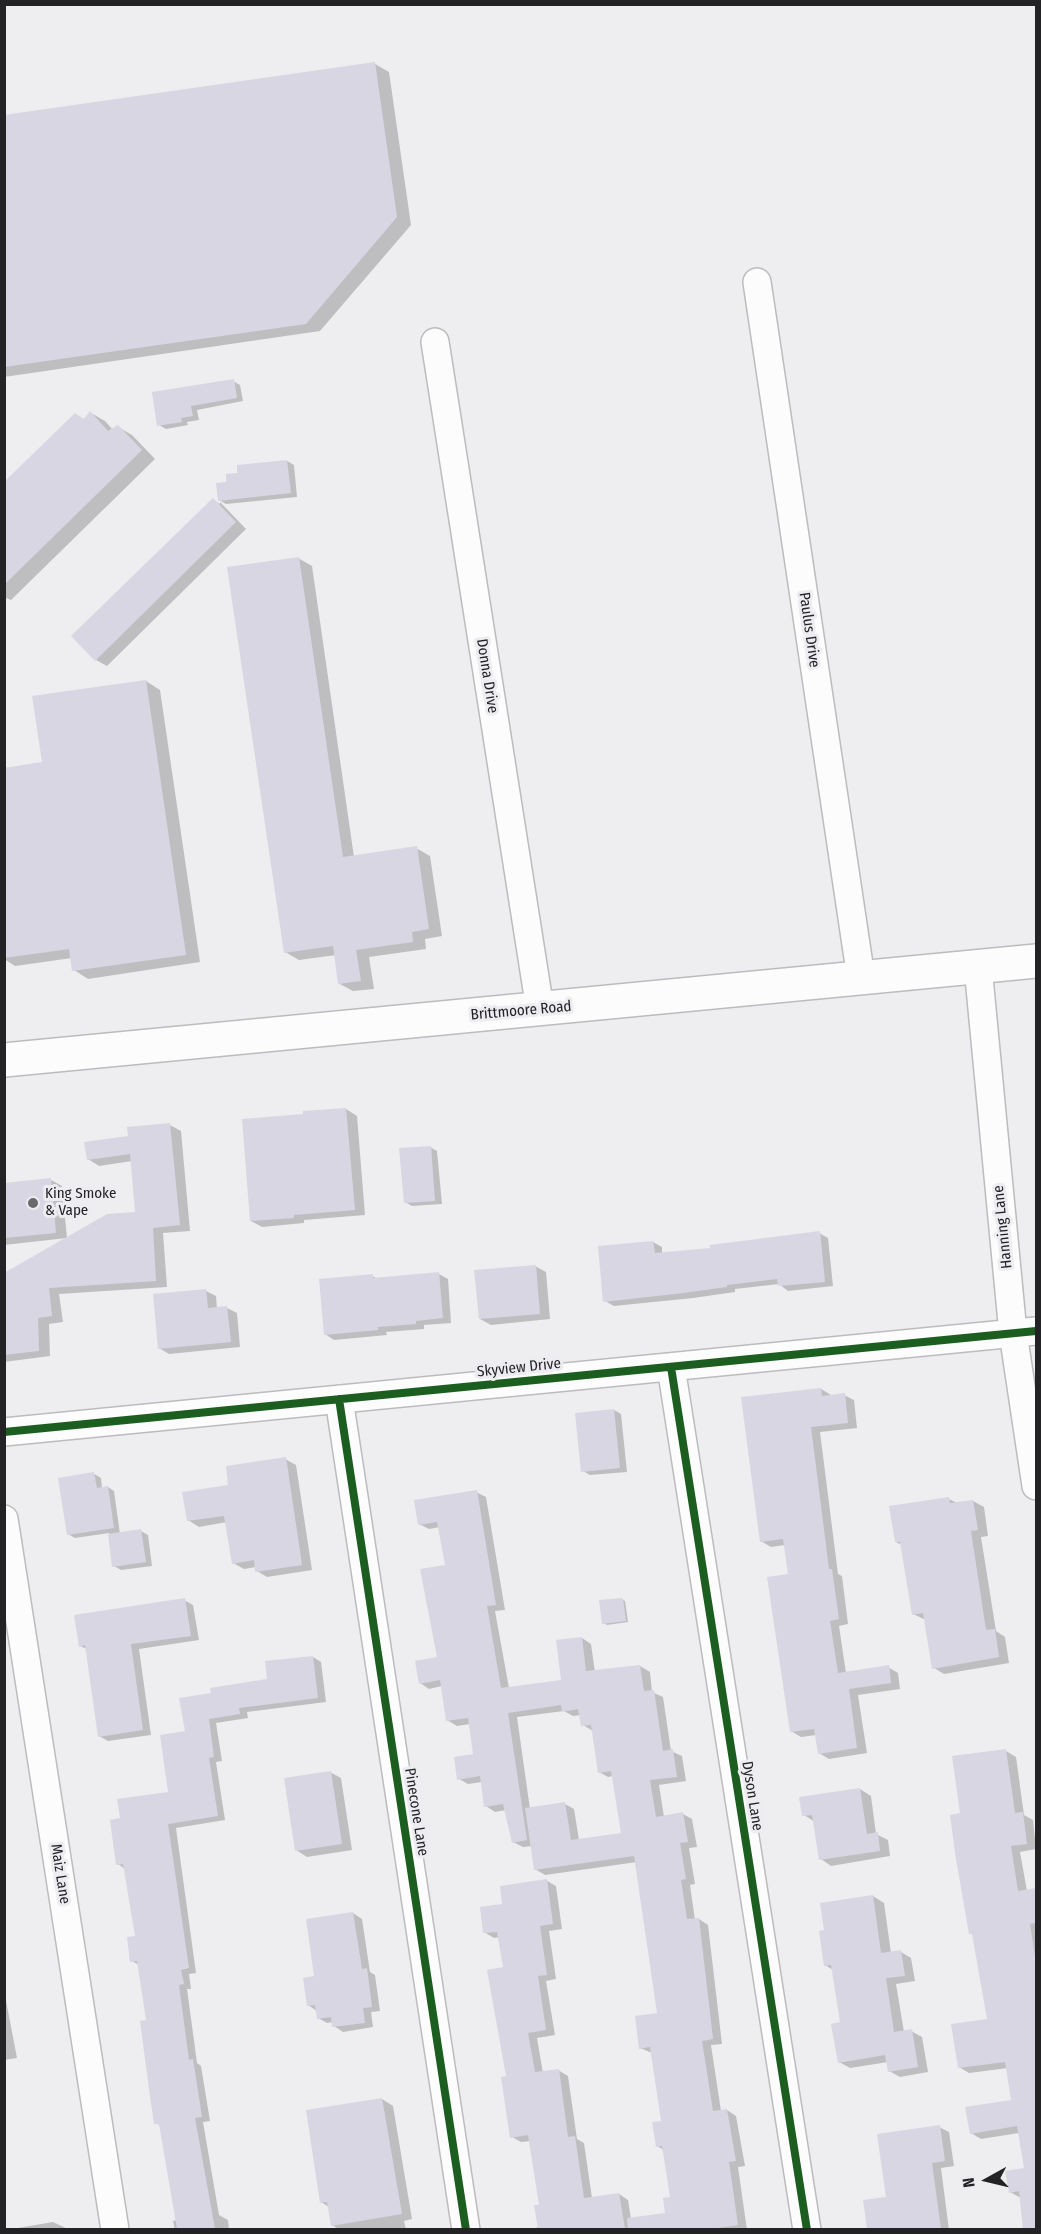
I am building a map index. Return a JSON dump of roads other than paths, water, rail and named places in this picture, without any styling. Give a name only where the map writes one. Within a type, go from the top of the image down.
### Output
[{"type":"main road","name":"Brittmoore Road","points":[[4,1060],[1036,961]]},
{"type":"street","name":"Paulus Drive","points":[[758,282],[861,978]]},
{"type":"street","name":"Donna Drive","points":[[435,342],[540,1009]]},
{"type":"street","name":"Hanning Lane","points":[[978,967],[1025,1332],[1036,1486]]},
{"type":"street","name":"Skyview Drive","points":[[4,1432],[1025,1332]]},
{"type":"street","name":"Dyson Lane","points":[[671,1367],[807,2229]]},
{"type":"street","name":"Pinecone Lane","points":[[339,1399],[466,2229]]},
{"type":"street","name":"Maiz Lane","points":[[4,1519],[115,2229]]},
{"type":"place","name":"King Smoke & Vape","points":[[33,1203]]}]
